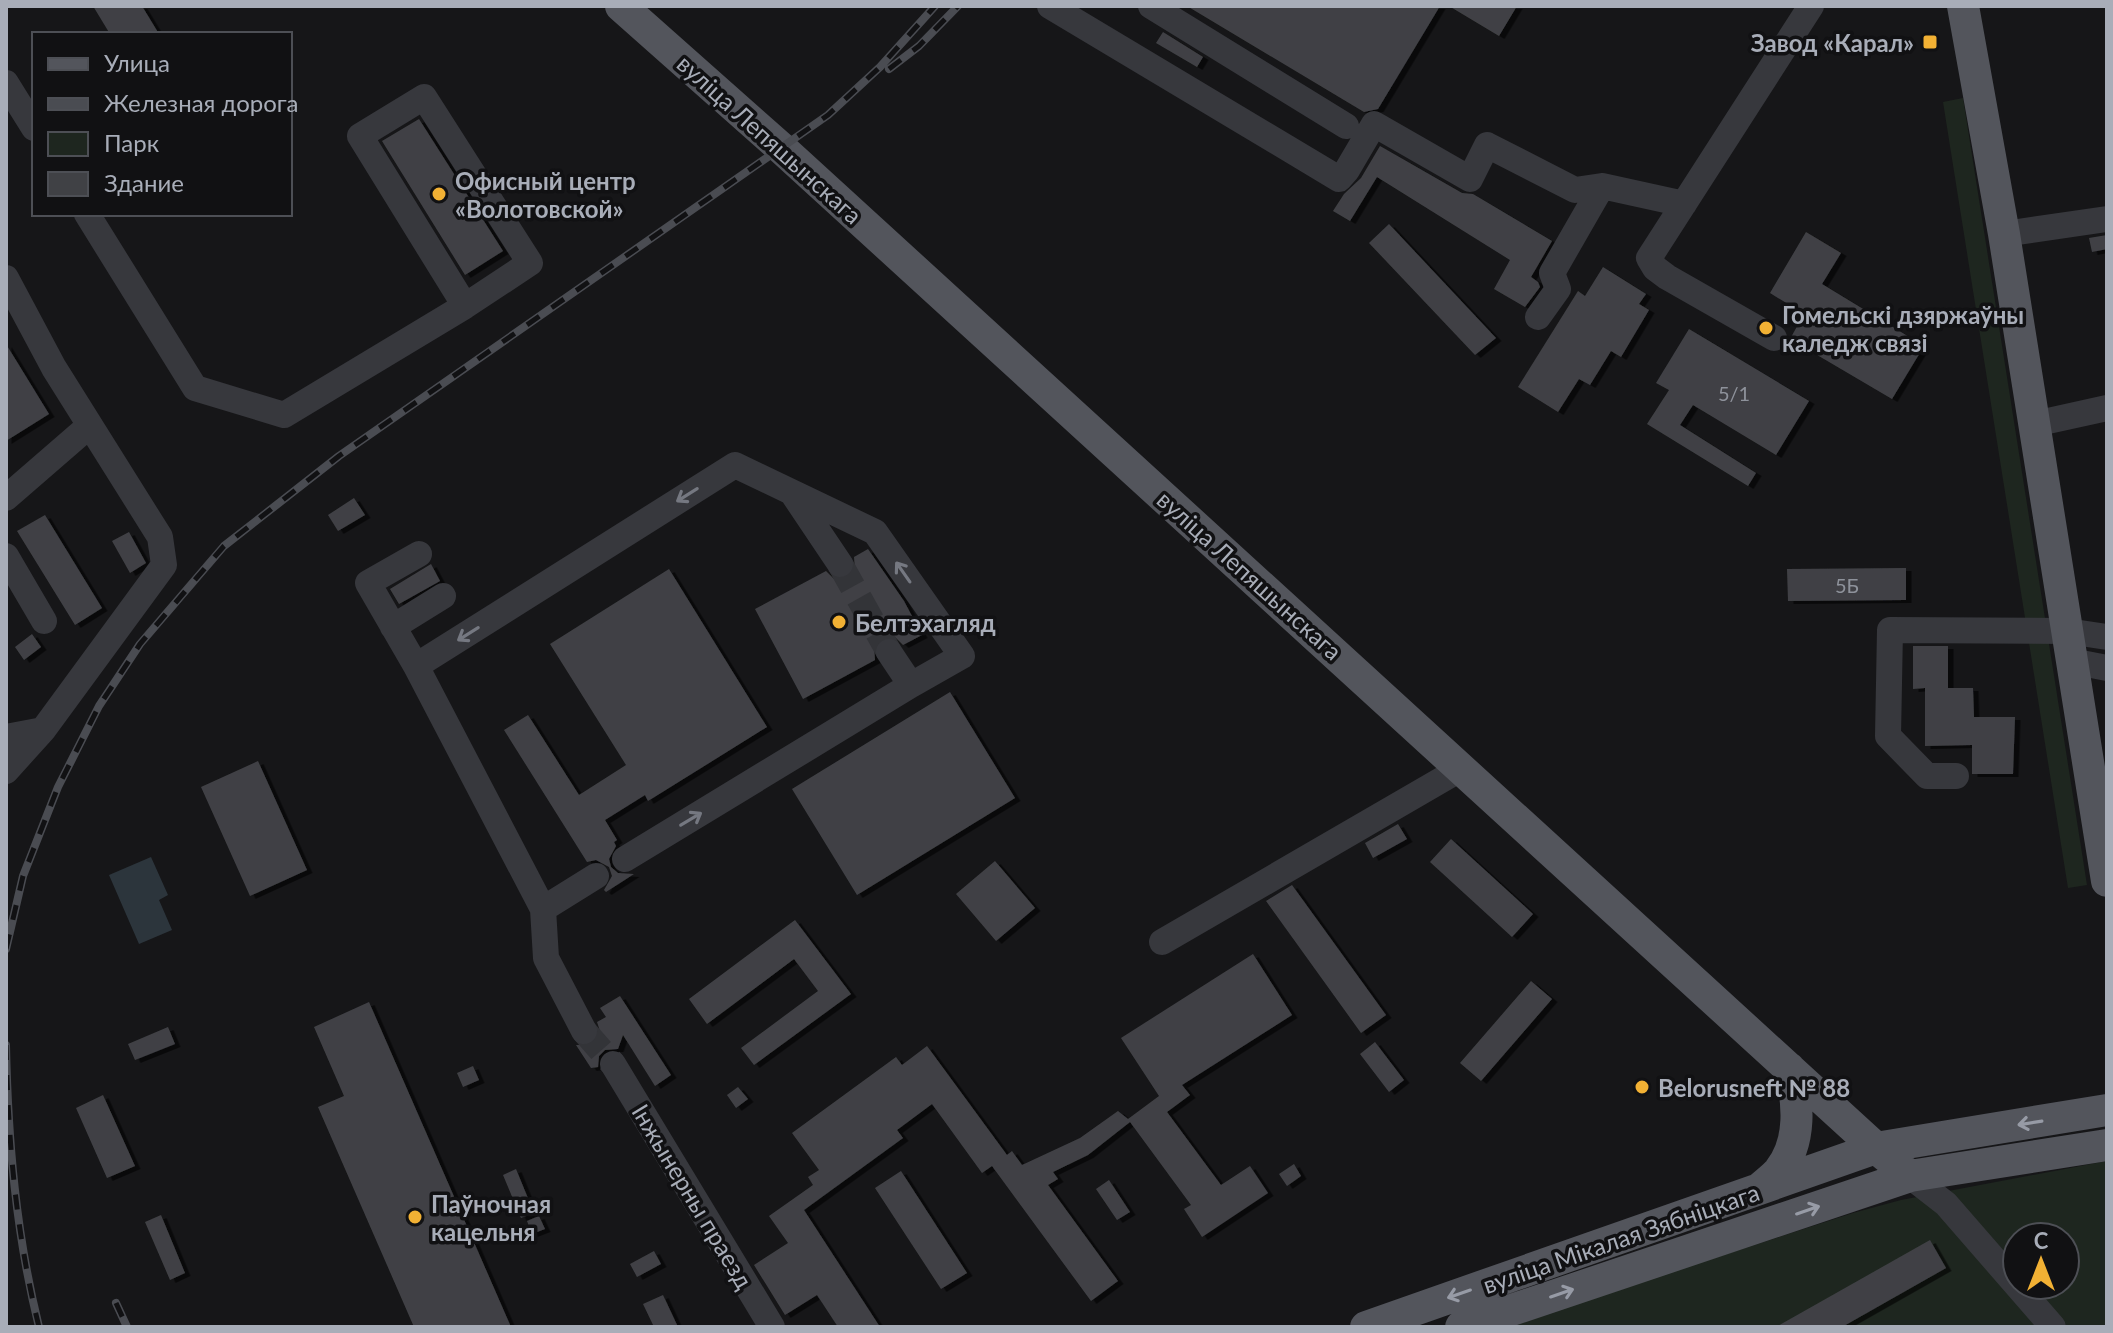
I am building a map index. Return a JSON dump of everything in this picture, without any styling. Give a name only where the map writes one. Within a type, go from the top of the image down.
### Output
[{"type":"main road","name":"вуліца Лепяшынскага","points":[[621,6],[780,147],[1910,1176]]},
{"type":"main road","points":[[1963,6],[2004,234],[2107,881]]},
{"type":"main road","points":[[1759,1190],[1780,1170],[1795,1136],[1797,1096],[1789,1068]]},
{"type":"main road","points":[[1876,1148],[2107,1110]]},
{"type":"main road","points":[[1910,1176],[2107,1145]]},
{"type":"main road","name":"вуліца Мікалая Зябніцкага","points":[[1366,1327],[1876,1148]]},
{"type":"main road","name":"вуліца Мікалая Зябніцкага","points":[[1461,1327],[1910,1176]]},
{"type":"street","points":[[1050,6],[1339,179],[1374,124],[1470,179],[1487,145],[1575,190],[1602,186],[1684,204]]},
{"type":"street","points":[[1151,6],[1346,126]]},
{"type":"street","points":[[1774,338],[1667,277],[1655,268],[1649,258],[1811,6]]},
{"type":"street","points":[[8,91],[32,125]]},
{"type":"street","points":[[88,216],[195,388],[284,415],[465,306],[530,263],[424,97],[360,136],[465,306]]},
{"type":"street","points":[[1538,317],[1558,289],[1552,273],[1602,186]]},
{"type":"street","points":[[2004,234],[2107,219]]},
{"type":"street","points":[[6,278],[54,368],[160,537],[164,565],[43,730],[6,771]]},
{"type":"street","points":[[2034,424],[2107,408]]},
{"type":"street","points":[[6,498],[89,426]]},
{"type":"street","points":[[416,666],[735,465],[875,532],[962,656],[625,859]]},
{"type":"street","points":[[793,494],[840,564]]},
{"type":"street","points":[[419,554],[368,583],[416,666],[543,909],[546,958],[584,1031]]},
{"type":"street","points":[[6,556],[44,621]]},
{"type":"street","points":[[393,627],[443,596]]},
{"type":"street","points":[[1956,776],[1927,776],[1888,736],[1890,630],[2069,646],[2107,637]]},
{"type":"street","points":[[2069,646],[2107,668]]},
{"type":"street","points":[[889,652],[911,685]]},
{"type":"street","points":[[6,737],[43,730]]},
{"type":"street","points":[[1162,942],[1462,768]]},
{"type":"street","points":[[543,909],[596,876]]},
{"type":"street","name":"Інжынерны праезд","points":[[613,1064],[772,1327]]},
{"type":"street","points":[[1910,1176],[1946,1204],[2053,1327]]},
{"type":"green space","points":[[1963,98],[2087,885],[2068,888],[1943,102]]},
{"type":"green space","points":[[2107,1161],[2107,1327],[1501,1327],[1901,1200]]},
{"type":"shaded area","points":[[151,857],[168,895],[159,900],[172,930],[139,944],[109,875]]},
{"type":"building","points":[[93,6],[142,6],[158,32],[109,32]]},
{"type":"building","points":[[1187,6],[1440,6],[1378,109],[1364,112]]},
{"type":"building","points":[[1449,6],[1517,6],[1499,36]]},
{"type":"building","points":[[1163,32],[1203,57],[1197,67],[1156,43]]},
{"type":"building","name":"Офисный центр «Волотовской»","points":[[419,119],[503,251],[465,275],[382,141]]},
{"type":"building","points":[[1380,146],[1462,193],[1473,194],[1552,241],[1531,277],[1540,287],[1525,307],[1494,289],[1510,260],[1377,177],[1350,221],[1333,211],[1344,194],[1361,178]]},
{"type":"building","points":[[1389,224],[1496,338],[1475,355],[1369,243]]},
{"type":"building","points":[[1806,232],[1841,253],[1822,284],[1924,346],[1892,399],[1790,339],[1804,314],[1770,293]]},
{"type":"building","points":[[2107,235],[2107,249],[2092,252],[2089,238]]},
{"type":"building","points":[[1603,267],[1646,294],[1639,304],[1649,310],[1621,357],[1611,351],[1590,385],[1579,379],[1558,412],[1518,387],[1578,291],[1585,296]]},
{"type":"building","points":[[1689,329],[1809,401],[1776,455],[1693,405],[1680,425],[1756,473],[1748,486],[1647,424],[1669,390],[1656,383]]},
{"type":"building","points":[[6,344],[49,414],[6,441]]},
{"type":"building","points":[[354,498],[365,515],[338,531],[328,515]]},
{"type":"building","points":[[45,515],[102,608],[75,625],[17,531]]},
{"type":"building","points":[[129,532],[146,563],[130,573],[112,541]]},
{"type":"building","name":"Белтэхагляд","points":[[868,549],[904,601],[922,635],[903,645],[895,637],[881,638],[874,646],[875,660],[803,699],[755,609],[826,571],[834,579],[848,578],[855,570],[854,557]]},
{"type":"building","points":[[431,564],[440,581],[399,604],[390,589]]},
{"type":"building","points":[[1906,568],[1906,600],[1788,601],[1787,569]]},
{"type":"building","points":[[669,569],[767,727],[648,801],[645,795],[605,820],[617,840],[609,859],[611,867],[618,873],[634,874],[606,892],[604,890],[612,876],[609,867],[596,860],[587,862],[504,730],[528,715],[579,795],[626,765],[550,644]]},
{"type":"building","points":[[32,634],[41,647],[24,660],[15,647]]},
{"type":"building","points":[[1913,646],[1948,646],[1948,688],[1973,688],[1974,717],[2015,717],[2013,774],[1972,774],[1972,745],[1925,746],[1925,688],[1913,689]]},
{"type":"building","points":[[950,692],[1015,798],[857,895],[792,789]]},
{"type":"building","points":[[258,761],[307,870],[250,896],[201,787]]},
{"type":"building","points":[[1398,824],[1407,839],[1373,858],[1365,843]]},
{"type":"building","points":[[1451,839],[1533,914],[1512,937],[1430,862]]},
{"type":"building","points":[[995,861],[1035,908],[996,941],[956,894]]},
{"type":"building","points":[[1292,885],[1386,1015],[1361,1033],[1266,901]]},
{"type":"building","points":[[795,920],[851,994],[754,1065],[741,1048],[818,991],[794,959],[707,1024],[689,999]]},
{"type":"building","points":[[1253,954],[1292,1015],[1182,1085],[1190,1095],[1167,1112],[1221,1185],[1250,1166],[1268,1193],[1202,1237],[1184,1209],[1191,1205],[1130,1122],[1088,1155],[1053,1172],[1058,1179],[1048,1185],[1118,1281],[1091,1301],[992,1166],[982,1173],[932,1104],[897,1130],[903,1138],[804,1210],[880,1327],[838,1327],[817,1295],[785,1315],[754,1265],[788,1243],[769,1216],[813,1185],[808,1177],[819,1170],[792,1133],[896,1057],[902,1065],[927,1046],[1007,1155],[1012,1151],[1022,1165],[1080,1138],[1118,1111],[1128,1119],[1159,1096],[1121,1038]]},
{"type":"building","points":[[1531,981],[1552,999],[1481,1081],[1460,1063]]},
{"type":"building","points":[[620,996],[671,1075],[655,1086],[623,1035],[618,1049],[605,1050],[599,1056],[598,1067],[591,1068],[576,1045],[591,1045],[597,1040],[600,1031],[597,1022],[606,1017],[600,1008]]},
{"type":"building","name":"Паўночная кацельня","points":[[369,1002],[511,1327],[414,1327],[318,1107],[344,1096],[314,1027]]},
{"type":"building","points":[[168,1027],[175,1044],[135,1060],[128,1044]]},
{"type":"building","points":[[1375,1042],[1404,1080],[1389,1092],[1360,1054]]},
{"type":"building","points":[[473,1066],[479,1080],[463,1087],[457,1073]]},
{"type":"building","points":[[738,1087],[748,1099],[736,1108],[727,1095]]},
{"type":"building","points":[[103,1095],[135,1166],[107,1178],[76,1108]]},
{"type":"building","points":[[1294,1164],[1301,1176],[1287,1186],[1279,1174]]},
{"type":"building","points":[[516,1169],[534,1213],[521,1218],[503,1175]]},
{"type":"building","points":[[901,1171],[967,1273],[941,1289],[875,1188]]},
{"type":"building","points":[[1109,1180],[1130,1212],[1117,1220],[1096,1189]]},
{"type":"building","points":[[161,1215],[185,1273],[170,1280],[145,1222]]},
{"type":"building","points":[[539,1216],[545,1229],[532,1234],[527,1221]]},
{"type":"building","points":[[1930,1240],[1946,1268],[1842,1327],[1776,1327]]},
{"type":"building","points":[[654,1251],[661,1264],[637,1277],[630,1264]]},
{"type":"building","points":[[663,1295],[678,1327],[654,1327],[643,1304]]},
{"type":"tunnel","points":[[840,564],[889,652]]},
{"type":"tunnel","points":[[584,1031],[613,1064]]},
{"type":"railway","points":[[6,949],[23,876],[58,787],[99,706],[140,644],[224,546],[339,456],[828,115],[880,67],[935,6]]},
{"type":"railway","points":[[889,69],[919,46],[958,6]]},
{"type":"railway","points":[[6,1045],[15,1187],[24,1257],[39,1327]]},
{"type":"railway","points":[[116,1303],[127,1327]]},
{"type":"place","name":"Завод «Карал»","points":[[1930,42]]},
{"type":"place","name":"Офисный центр «Волотовской»","points":[[439,194]]},
{"type":"place","name":"Гомельскі дзяржаўны каледж связі","points":[[1766,328]]},
{"type":"place","name":"Белтэхагляд","points":[[839,622]]},
{"type":"place","name":"Belorusneft № 88","points":[[1642,1087]]},
{"type":"place","name":"Паўночная кацельня","points":[[415,1217]]}]
